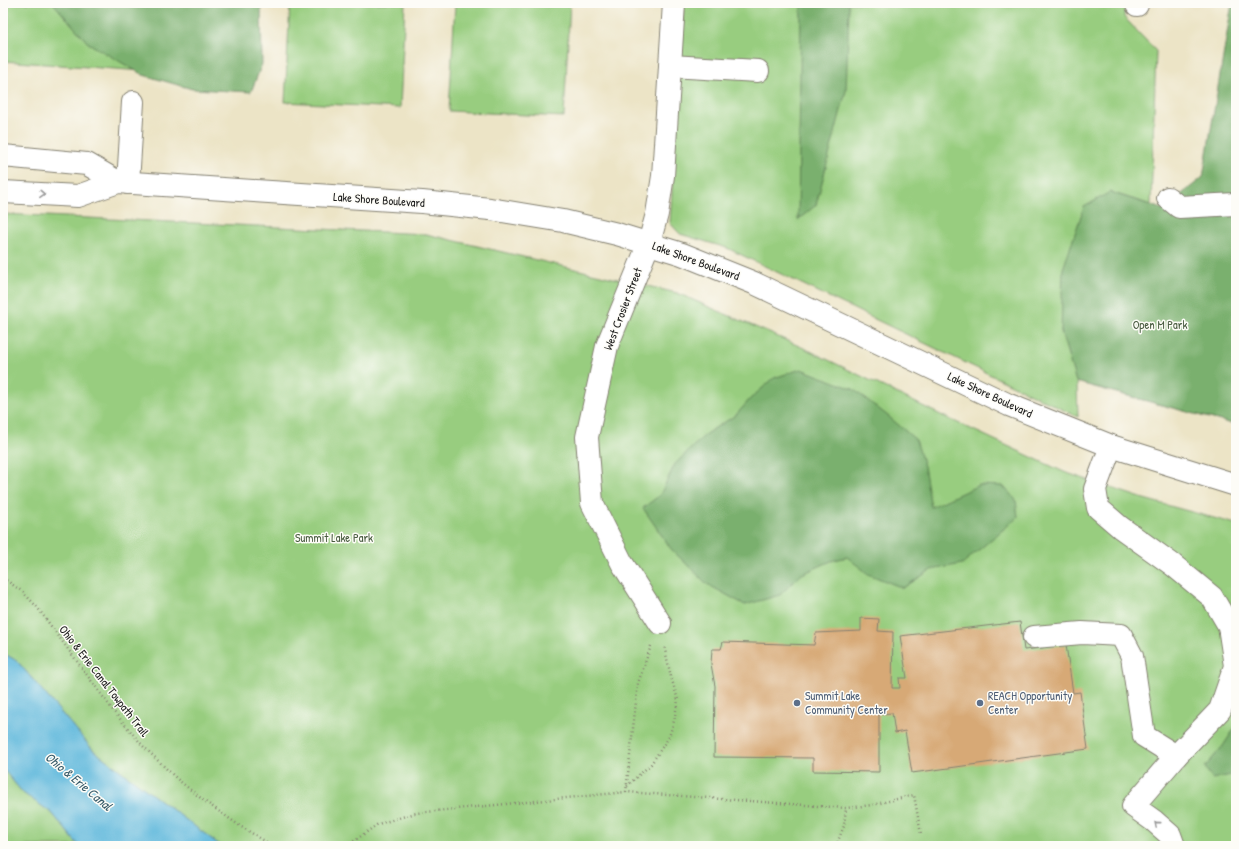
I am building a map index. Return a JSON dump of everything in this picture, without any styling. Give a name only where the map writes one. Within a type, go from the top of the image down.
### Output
[{"type":"main road","name":"West Crosier Street","points":[[660,623],[622,563],[592,503],[586,437],[607,346],[649,243],[657,214],[663,176],[674,3]]},
{"type":"main road","points":[[670,66],[758,71]]},
{"type":"main road","points":[[123,183],[133,102]]},
{"type":"main road","name":"Lake Shore Boulevard","points":[[3,156],[87,164],[123,183]]},
{"type":"main road","name":"Lake Shore Boulevard","points":[[3,192],[78,196],[123,183],[422,202],[490,208],[564,221],[649,243],[705,263],[754,283],[1009,405],[1111,446],[1236,485]]},
{"type":"main road","points":[[1168,198],[1179,207],[1236,204]]},
{"type":"main road","points":[[1111,446],[1095,489],[1098,508],[1120,527],[1173,565],[1212,597],[1229,626],[1235,666],[1220,710],[1176,756],[1133,806],[1170,835],[1174,846]]},
{"type":"main road","points":[[1034,637],[1082,633],[1121,636],[1132,656],[1144,736],[1176,756]]},
{"type":"path","name":"Ohio & Erie Canal Towpath Trail","points":[[3,578],[23,592],[37,607],[115,713],[143,746],[176,778],[202,800],[273,846]]},
{"type":"path","points":[[627,786],[651,764],[669,737],[674,721],[678,700],[670,678],[660,623]]},
{"type":"path","points":[[626,792],[638,683],[660,623]]},
{"type":"path","points":[[347,846],[378,824],[416,813],[626,792],[846,808],[872,805],[914,795],[921,834]]},
{"type":"path","points":[[836,846],[844,826],[846,808]]},
{"type":"green space","points":[[3,3],[124,3],[157,72],[3,61]]},
{"type":"green space","points":[[53,3],[261,3],[262,64],[251,92],[192,89],[143,75],[88,43]]},
{"type":"green space","points":[[290,3],[405,3],[400,108],[285,102]]},
{"type":"green space","points":[[455,3],[570,3],[564,117],[449,111]]},
{"type":"green space","points":[[684,3],[1125,3],[1124,17],[1156,51],[1151,205],[1110,192],[1061,331],[1076,381],[1236,225],[1236,425],[1077,382],[1078,417],[727,248],[680,234],[670,223]]},
{"type":"green space","points":[[801,3],[848,3],[849,7],[846,91],[816,205],[798,220]]},
{"type":"green space","name":"Open M Park","points":[[1232,3],[1236,3],[1236,425],[1076,382],[1061,331],[1063,269],[1084,207],[1110,192],[1163,209],[1203,177]]},
{"type":"green space","name":"Summit Lake Park","points":[[3,214],[426,234],[677,293],[806,349],[945,417],[1064,472],[1144,499],[1236,524],[1236,846],[221,846],[93,750],[17,661],[3,653]]},
{"type":"green space","points":[[801,369],[853,389],[916,440],[924,466],[931,507],[979,485],[1003,486],[1016,500],[1018,517],[962,564],[931,570],[903,588],[868,574],[847,557],[831,561],[800,575],[780,595],[745,605],[707,584],[671,549],[643,508],[660,495],[675,464],[707,433],[736,415],[751,398],[774,378]]},
{"type":"green space","points":[[1236,726],[1236,774],[1212,779],[1205,767],[1223,746]]},
{"type":"green space","points":[[3,769],[23,793],[52,813],[79,846],[3,846]]},
{"type":"water","name":"Ohio & Erie Canal","points":[[3,653],[17,661],[93,750],[221,846],[79,846],[52,813],[23,793],[3,769]]},
{"type":"building","points":[[861,618],[879,619],[878,631],[893,632],[892,688],[900,688],[899,678],[907,678],[900,636],[1020,622],[1024,650],[1066,645],[1073,693],[1080,692],[1088,749],[912,773],[905,731],[895,733],[892,713],[879,714],[879,772],[813,771],[813,758],[714,757],[715,686],[711,664],[712,649],[721,649],[723,642],[814,645],[816,633],[861,631]]},
{"type":"place","name":"Summit Lake Community Center","points":[[797,703]]},
{"type":"place","name":"REACH Opportunity Center","points":[[980,703]]}]
